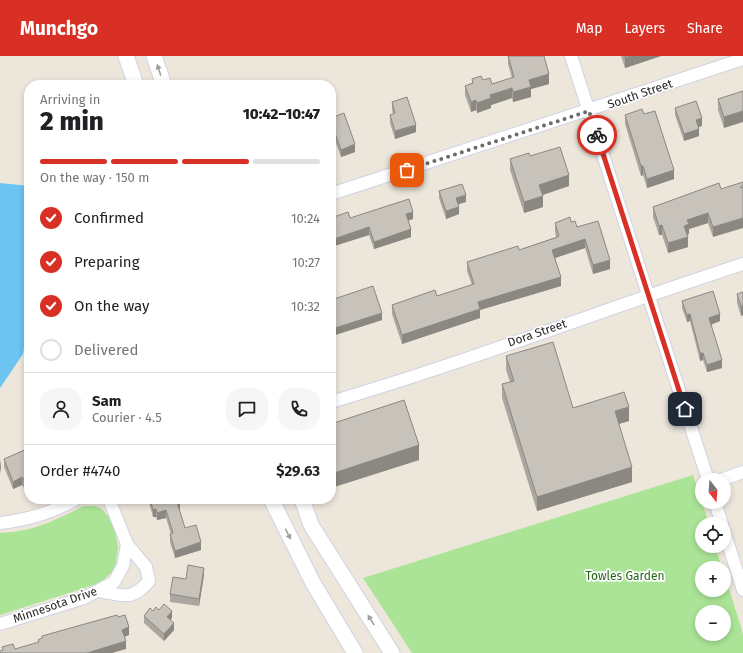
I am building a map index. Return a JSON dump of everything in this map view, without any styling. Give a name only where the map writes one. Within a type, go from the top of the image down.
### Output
[{"type":"street","points":[[126,56],[134,80]]},
{"type":"street","points":[[154,56],[162,80]]},
{"type":"street","points":[[571,56],[706,473]]},
{"type":"street","name":"South Street","points":[[336,192],[589,111],[743,59]]},
{"type":"street","name":"Dora Street","points":[[336,400],[421,375],[648,295],[743,264]]},
{"type":"street","points":[[731,476],[743,472]]},
{"type":"street","points":[[0,523],[19,521],[41,516],[66,504]]},
{"type":"street","points":[[99,591],[130,596],[140,591],[149,581],[146,567],[126,544],[111,504]]},
{"type":"street","points":[[274,504],[313,583],[355,653]]},
{"type":"street","points":[[304,504],[312,525],[392,653]]},
{"type":"street","name":"Minnesota Drive","points":[[0,624],[84,598],[114,582],[123,566],[126,544]]},
{"type":"street","points":[[731,553],[743,590]]},
{"type":"green space","name":"Towles Garden","points":[[693,475],[695,481],[695,509],[704,509],[707,517],[695,517],[695,553],[717,553],[720,561],[695,561],[695,597],[731,597],[731,595],[743,634],[743,653],[412,653],[363,578]]},
{"type":"green space","points":[[84,506],[95,506],[102,509],[109,517],[115,531],[118,547],[115,569],[100,583],[0,615],[0,533],[34,528],[53,521]]},
{"type":"water","points":[[0,183],[24,185],[24,347],[23,354],[0,388]]},
{"type":"building","points":[[508,56],[544,56],[549,74],[529,80],[531,87],[513,92],[512,88],[490,95],[491,98],[477,103],[476,100],[471,102],[465,86],[473,83],[472,79],[481,76],[483,80],[490,78],[492,84],[514,77]]},
{"type":"building","points":[[743,91],[743,111],[724,117],[718,99]]},
{"type":"building","points":[[407,97],[416,125],[395,131],[390,115],[395,113],[392,102]]},
{"type":"building","points":[[696,101],[702,118],[696,120],[699,129],[684,134],[675,108]]},
{"type":"building","points":[[642,109],[644,114],[655,111],[674,170],[647,179],[643,166],[641,166],[625,115]]},
{"type":"building","points":[[344,113],[355,144],[341,150],[336,136],[336,116]]},
{"type":"building","points":[[560,147],[569,175],[539,185],[543,196],[524,202],[510,159],[529,153],[530,156]]},
{"type":"building","points":[[743,182],[743,185],[740,188],[743,187],[743,218],[713,227],[708,213],[687,220],[689,224],[684,226],[688,237],[668,243],[662,225],[659,226],[653,207],[719,183],[721,189]]},
{"type":"building","points":[[462,184],[466,195],[456,198],[459,207],[446,211],[439,191]]},
{"type":"building","points":[[409,199],[413,212],[406,214],[411,229],[374,242],[369,227],[336,238],[336,216],[348,212],[350,218]]},
{"type":"building","points":[[570,217],[571,222],[575,221],[577,227],[598,221],[610,260],[593,265],[585,239],[552,250],[561,277],[478,302],[480,309],[402,335],[392,305],[435,290],[437,296],[474,284],[467,262],[518,246],[519,250],[555,238],[559,236],[555,223]]},
{"type":"building","points":[[373,286],[382,313],[336,328],[336,298]]},
{"type":"building","points":[[713,291],[720,314],[709,318],[722,360],[707,365],[703,353],[700,353],[690,314],[687,315],[682,301]]},
{"type":"building","points":[[743,292],[743,306],[741,306],[737,294]]},
{"type":"building","points":[[553,342],[573,408],[624,392],[629,407],[615,411],[632,467],[537,497],[502,384],[514,381],[506,356]]},
{"type":"building","points":[[404,400],[419,445],[336,472],[336,422]]},
{"type":"building","points":[[24,450],[24,480],[22,477],[13,482],[4,459]]},
{"type":"building","points":[[151,504],[178,504],[185,528],[196,525],[201,542],[175,551],[170,534],[173,533],[166,510],[157,513],[156,509],[153,510]]},
{"type":"building","points":[[188,565],[204,568],[199,599],[170,594],[173,577],[186,579]]},
{"type":"building","points":[[164,604],[172,611],[167,617],[174,623],[164,634],[144,616],[150,608],[153,611],[156,607],[159,610]]},
{"type":"building","points":[[117,615],[118,617],[125,615],[129,627],[122,630],[126,641],[87,653],[0,653],[0,651],[3,650],[2,647],[13,644],[15,649],[39,642],[38,640],[42,638],[42,636]]},
{"type":"way so far","points":[[407,170],[589,111],[597,135]]},
{"type":"route","points":[[597,135],[685,409]]}]
